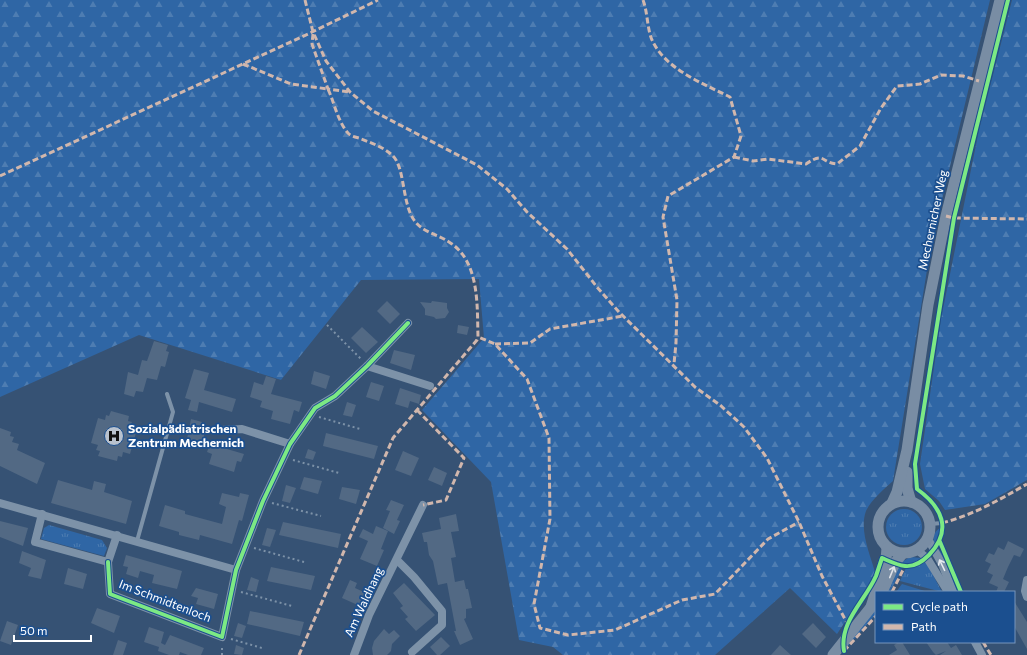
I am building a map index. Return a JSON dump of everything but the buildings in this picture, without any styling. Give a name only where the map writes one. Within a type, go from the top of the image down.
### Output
[{"type":"street","name":"Mechernicher Weg","points":[[892,504],[897,492],[907,450],[928,305],[946,216],[1000,0]]},
{"type":"street","name":"Im Schmidtenloch","points":[[117,535],[108,562],[110,594],[222,636],[236,570],[263,501],[290,444],[315,408],[335,396],[367,366],[408,323]]},
{"type":"street","points":[[367,366],[430,386]]},
{"type":"street","points":[[222,430],[242,429],[290,444]]},
{"type":"street","name":"Mechernicher Weg","points":[[907,450],[907,488],[911,502]]},
{"type":"street","points":[[877,591],[886,560],[887,548],[878,533],[880,516],[885,508],[902,501],[911,502],[920,506],[927,514],[930,524],[928,539],[942,564],[953,591]]},
{"type":"street","points":[[0,503],[236,570]]},
{"type":"street","name":"Am Waldhang","points":[[354,655],[369,616],[423,505]]},
{"type":"street","points":[[42,514],[35,542],[108,562]]},
{"type":"street","points":[[887,548],[902,554],[917,550],[928,539]]},
{"type":"street","points":[[917,550],[927,558],[947,591]]},
{"type":"street","points":[[882,591],[895,563],[902,554]]},
{"type":"street","name":"Am Waldhang","points":[[397,560],[414,577],[442,611],[442,625],[412,652]]},
{"type":"street","points":[[1027,580],[1025,591],[1027,597]]},
{"type":"street","points":[[833,655],[873,606]]},
{"type":"street","points":[[976,643],[982,655]]},
{"type":"lane","points":[[137,541],[173,412],[167,394]]},
{"type":"lane","points":[[930,524],[942,523]]},
{"type":"path","points":[[327,325],[367,366]]},
{"type":"path","points":[[310,414],[360,429]]},
{"type":"path","points":[[284,457],[339,473]]},
{"type":"path","points":[[263,501],[321,516]]},
{"type":"path","points":[[245,546],[304,562]]},
{"type":"path","points":[[232,590],[292,606]]},
{"type":"path","points":[[222,655],[222,636],[262,648]]},
{"type":"green space","points":[[0,0],[990,0],[931,245],[893,481],[871,503],[864,518],[864,534],[875,572],[864,593],[837,634],[790,588],[715,655],[563,655],[553,647],[519,640],[491,482],[422,410],[484,338],[479,279],[361,280],[281,380],[139,335],[0,397]]},
{"type":"green space","points":[[1012,0],[1027,0],[1027,480],[985,504],[945,510],[939,501],[925,489],[920,464],[941,319],[979,130]]},
{"type":"green space","points":[[904,509],[917,514],[922,527],[917,540],[904,545],[891,540],[886,527],[891,514]]},
{"type":"green space","points":[[49,525],[102,540],[107,548],[104,556],[41,539],[44,528]]},
{"type":"green space","points":[[940,528],[935,547],[934,536]]},
{"type":"green space","points":[[938,549],[944,555],[958,591],[955,591]]},
{"type":"green space","points":[[910,557],[922,558],[913,563],[900,563]]},
{"type":"green space","points":[[926,562],[941,591],[900,581],[906,568]]},
{"type":"green space","points":[[897,567],[902,569],[891,591],[885,591]]},
{"type":"green space","points":[[902,584],[925,591],[897,591]]},
{"type":"green space","points":[[875,608],[875,615],[848,646],[846,646]]},
{"type":"marked path","points":[[305,0],[313,32],[326,61],[350,92],[373,111],[477,165],[507,189],[527,212],[567,249],[619,312],[695,387],[720,405],[744,427],[767,458],[799,522],[822,576],[847,623]]},
{"type":"marked path","points":[[0,176],[308,34],[378,0]]},
{"type":"marked path","points":[[643,0],[651,38],[659,52],[667,61],[687,75],[730,97],[741,136],[734,157],[668,196],[663,217],[677,300],[674,364]]},
{"type":"marked path","points":[[313,34],[312,44],[328,89],[350,92]]},
{"type":"marked path","points":[[243,64],[291,84],[328,89],[339,118],[349,134],[381,148],[393,156],[397,161],[402,177],[407,205],[417,224],[425,230],[449,242],[459,250],[466,260],[472,272],[475,285],[477,298],[478,337],[495,344],[527,379],[549,438],[550,519],[534,604],[540,628],[568,635],[615,630],[682,600],[715,594],[768,539],[799,522]]},
{"type":"marked path","points":[[734,157],[753,161],[768,159],[806,164],[812,160],[820,158],[837,164],[860,146],[881,108],[897,86],[920,84],[941,75],[963,76],[979,81]]},
{"type":"marked path","points":[[946,216],[954,218],[1027,219]]},
{"type":"marked path","points":[[495,344],[530,343],[550,329],[623,316]]},
{"type":"marked path","points":[[299,655],[393,438],[478,337]]},
{"type":"marked path","points":[[417,410],[464,458],[446,500],[423,505]]},
{"type":"marked path","points":[[942,523],[975,511],[1027,484]]},
{"type":"marked path","points":[[892,591],[905,566],[908,566]]},
{"type":"marked path","points":[[844,651],[875,617]]},
{"type":"marked path","points":[[984,643],[991,655]]},
{"type":"cycle path","points":[[844,651],[843,640],[849,621],[876,576],[882,558],[902,565],[915,565],[929,555],[941,537],[941,519],[938,511],[933,503],[917,489],[915,464],[954,218],[1008,0]]},
{"type":"cycle path","points":[[108,562],[110,594],[222,637],[236,570],[263,501],[290,444],[315,408],[335,396],[367,366],[408,323]]},
{"type":"cycle path","points":[[940,542],[961,591]]},
{"type":"place","name":"Sozialpädiatrischen Zentrum Mechernich","points":[[114,436]]}]
